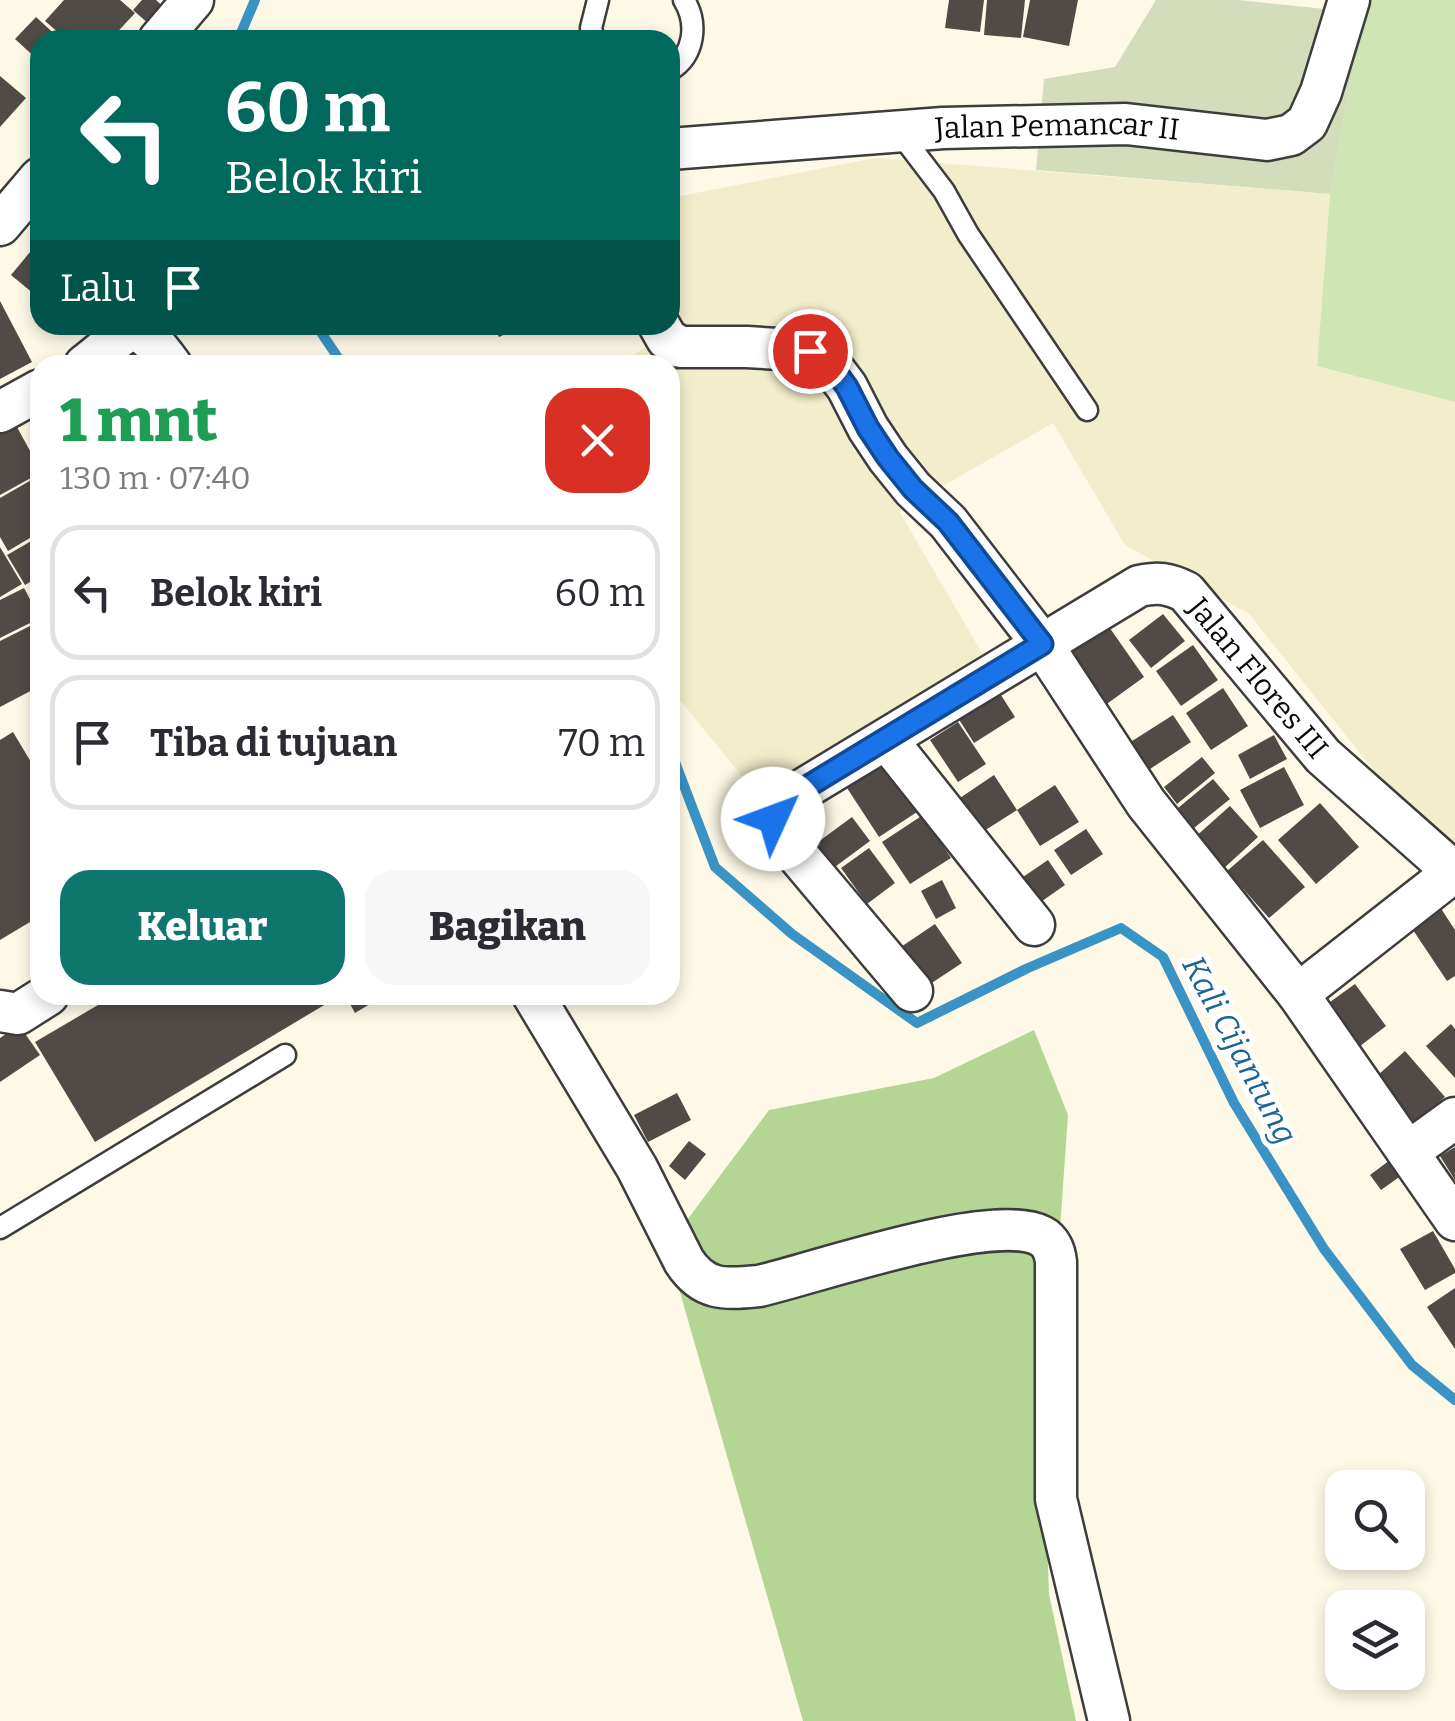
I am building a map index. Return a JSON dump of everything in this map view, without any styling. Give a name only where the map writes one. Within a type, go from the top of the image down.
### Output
[{"type":"street","points":[[168,30],[193,0]]},
{"type":"street","name":"Jalan Pemancar II","points":[[680,148],[943,128],[1126,124],[1268,140],[1291,135],[1307,123],[1321,92],[1349,0]]},
{"type":"street","points":[[0,224],[30,190]]},
{"type":"street","points":[[97,355],[122,335]]},
{"type":"street","points":[[147,335],[163,355]]},
{"type":"street","points":[[665,335],[680,347],[810,351],[832,367],[888,458],[948,522],[1042,644],[1146,803],[1298,994],[1455,1220]]},
{"type":"street","points":[[0,412],[30,396]]},
{"type":"street","name":"Jalan Flores III","points":[[912,991],[778,832],[774,811],[782,802],[1138,586],[1157,582],[1186,592],[1323,756],[1454,872]]},
{"type":"street","points":[[888,740],[1034,925]]},
{"type":"street","points":[[1298,994],[1454,872]]},
{"type":"street","points":[[0,1011],[18,1014],[32,1005]]},
{"type":"street","points":[[539,1005],[637,1168],[684,1262],[708,1285],[759,1286],[968,1233],[1026,1232],[1048,1242],[1056,1262],[1056,1500],[1109,1721]]},
{"type":"street","points":[[1408,1152],[1455,1118]]},
{"type":"lane","points":[[591,30],[598,0]]},
{"type":"lane","points":[[680,61],[692,42],[692,13],[684,0]]},
{"type":"lane","points":[[899,132],[944,191],[968,234],[1088,410]]},
{"type":"lane","points":[[0,1228],[285,1056]]},
{"type":"shaded area","points":[[875,158],[1330,194],[1317,366],[1455,402],[1455,864],[1451,867],[1249,614],[1125,545],[1053,423],[899,511],[989,665],[765,804],[680,700],[680,355],[633,355],[665,335],[680,335],[680,196]]},
{"type":"green space","points":[[1156,0],[1239,0],[1363,13],[1330,194],[1036,170],[1044,79],[1115,67]]},
{"type":"green space","points":[[1365,0],[1455,0],[1455,402],[1317,366],[1330,194]]},
{"type":"green space","points":[[1034,1030],[1068,1115],[1044,1456],[1049,1594],[1076,1721],[803,1721],[667,1247],[769,1110],[934,1078]]},
{"type":"building","points":[[64,0],[120,0],[135,13],[119,30],[55,30],[45,21]]},
{"type":"building","points":[[142,0],[156,0],[175,17],[162,30],[156,30],[133,10]]},
{"type":"building","points":[[949,0],[984,0],[980,32],[945,28]]},
{"type":"building","points":[[987,0],[1025,0],[1021,38],[984,35]]},
{"type":"building","points":[[1030,0],[1078,0],[1069,46],[1023,37]]},
{"type":"building","points":[[36,17],[50,30],[30,30],[30,53],[15,39]]},
{"type":"building","points":[[0,76],[26,98],[0,127]]},
{"type":"building","points":[[30,252],[30,291],[11,275]]},
{"type":"building","points":[[0,301],[30,363],[0,379]]},
{"type":"building","points":[[12,418],[30,451],[30,478],[0,495],[0,425]]},
{"type":"building","points":[[30,481],[30,538],[8,551],[0,537],[0,498]]},
{"type":"building","points":[[30,542],[30,582],[25,585],[7,555]]},
{"type":"building","points":[[0,547],[22,584],[0,597]]},
{"type":"building","points":[[24,588],[30,599],[30,623],[0,638],[0,600]]},
{"type":"building","points":[[1163,614],[1185,641],[1151,668],[1129,640]]},
{"type":"building","points":[[1107,624],[1144,677],[1104,706],[1066,653]]},
{"type":"building","points":[[30,626],[30,691],[0,707],[0,641]]},
{"type":"building","points":[[1193,645],[1218,680],[1181,706],[1156,671]]},
{"type":"building","points":[[1223,688],[1248,726],[1211,750],[1186,713]]},
{"type":"building","points":[[999,692],[1015,717],[974,743],[958,718]]},
{"type":"building","points":[[1173,715],[1191,742],[1147,771],[1129,743]]},
{"type":"building","points":[[958,722],[986,764],[958,782],[930,740]]},
{"type":"building","points":[[13,732],[30,760],[30,922],[0,940],[0,740]]},
{"type":"building","points":[[1274,735],[1287,759],[1250,779],[1238,755]]},
{"type":"building","points":[[1202,757],[1215,773],[1177,804],[1164,787]]},
{"type":"building","points":[[885,763],[917,812],[879,837],[847,788]]},
{"type":"building","points":[[1284,767],[1304,805],[1260,828],[1240,790]]},
{"type":"building","points":[[994,775],[1017,810],[973,838],[951,804]]},
{"type":"building","points":[[1213,779],[1230,799],[1194,828],[1178,808]]},
{"type":"building","points":[[1055,785],[1079,822],[1040,846],[1017,810]]},
{"type":"building","points":[[1320,803],[1359,847],[1316,884],[1278,840]]},
{"type":"building","points":[[1230,806],[1258,837],[1223,869],[1194,838]]},
{"type":"building","points":[[923,815],[951,858],[910,884],[882,842]]},
{"type":"building","points":[[852,817],[870,841],[828,872],[810,848]]},
{"type":"building","points":[[1086,829],[1103,854],[1071,875],[1054,850]]},
{"type":"building","points":[[1263,840],[1305,887],[1269,918],[1227,871]]},
{"type":"building","points":[[869,848],[895,883],[867,904],[841,868]]},
{"type":"building","points":[[1048,860],[1065,885],[1025,913],[1007,888]]},
{"type":"building","points":[[942,880],[956,908],[936,919],[921,891]]},
{"type":"building","points":[[1440,907],[1455,930],[1455,976],[1447,981],[1411,927]]},
{"type":"building","points":[[935,924],[962,963],[918,992],[892,953]]},
{"type":"building","points":[[1355,984],[1386,1026],[1355,1050],[1323,1007]]},
{"type":"building","points":[[98,1005],[324,1005],[95,1142],[35,1042]]},
{"type":"building","points":[[351,1005],[368,1005],[355,1013]]},
{"type":"building","points":[[1451,1024],[1455,1029],[1455,1078],[1426,1046]]},
{"type":"building","points":[[19,1025],[40,1055],[0,1082],[0,1038]]},
{"type":"building","points":[[1405,1051],[1445,1097],[1409,1128],[1369,1083]]},
{"type":"building","points":[[677,1093],[691,1120],[648,1142],[634,1115]]},
{"type":"building","points":[[689,1141],[706,1154],[685,1180],[669,1166]]},
{"type":"building","points":[[1455,1147],[1455,1180],[1440,1156]]},
{"type":"building","points":[[1390,1160],[1402,1175],[1381,1190],[1370,1175]]},
{"type":"building","points":[[1433,1231],[1455,1273],[1425,1290],[1400,1249]]},
{"type":"building","points":[[1455,1288],[1455,1349],[1427,1307]]},
{"type":"waterway","name":"Kali Cijantung","points":[[242,30],[255,0]]},
{"type":"waterway","name":"Kali Cijantung","points":[[323,335],[336,355]]},
{"type":"waterway","name":"Kali Cijantung","points":[[680,775],[715,867],[792,934],[917,1023],[1121,928],[1163,957],[1234,1103],[1324,1249],[1412,1365],[1455,1400]]},
{"type":"route","points":[[773,819],[782,802],[1042,644],[948,522],[888,458],[832,367],[810,351]]}]
